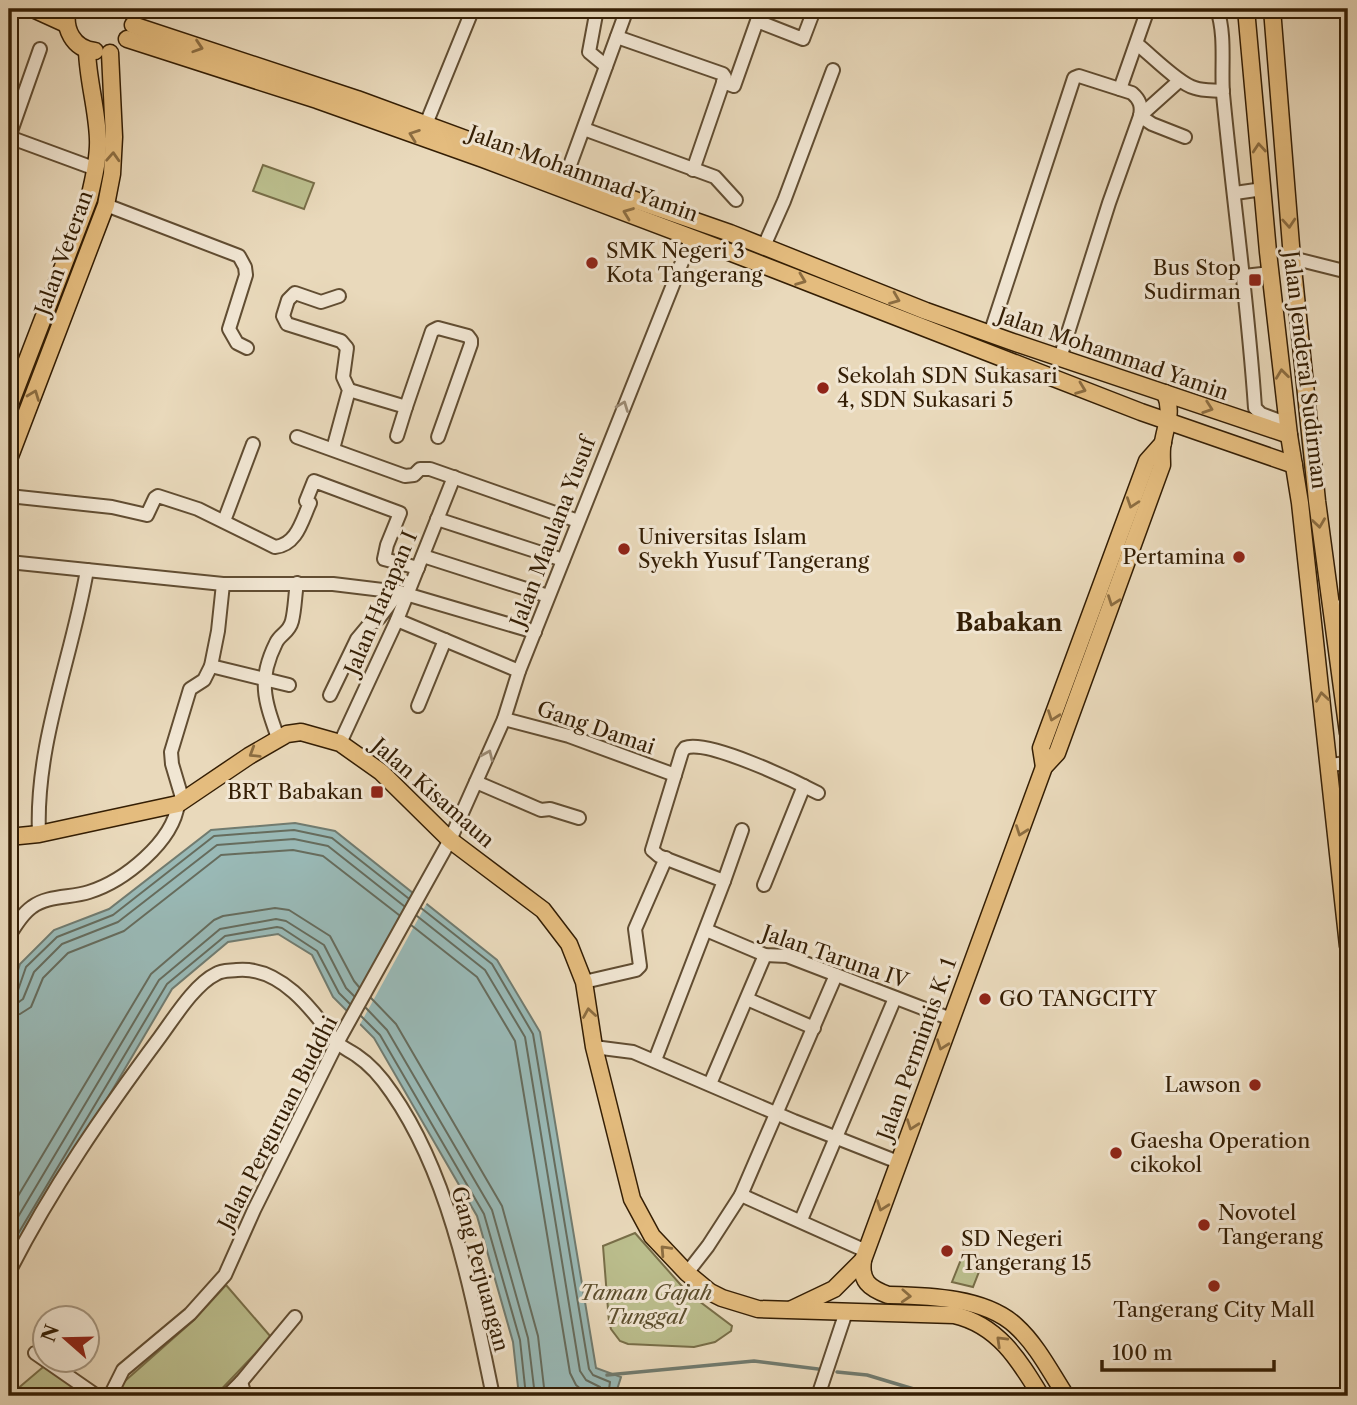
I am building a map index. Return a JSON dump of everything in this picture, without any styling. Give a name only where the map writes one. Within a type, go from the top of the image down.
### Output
[{"type":"main road","points":[[33,9],[67,17],[75,42],[87,51],[110,52],[131,24]]},
{"type":"main road","name":"Jalan Jenderal Sudirman","points":[[1246,9],[1271,273],[1348,946]]},
{"type":"main road","name":"Jalan Jenderal Sudirman","points":[[1272,9],[1292,258],[1317,501],[1348,733]]},
{"type":"main road","name":"Jalan Mohammad Yamin","points":[[131,24],[426,124],[764,246],[990,334],[1252,423],[1289,429]]},
{"type":"main road","name":"Jalan Mohammad Yamin","points":[[131,24],[317,100],[692,237],[1169,422],[1294,464]]},
{"type":"main road","name":"Jalan Veteran","points":[[10,399],[57,285],[89,199],[96,169],[98,139],[87,51]]},
{"type":"main road","name":"Jalan Veteran","points":[[9,459],[106,205],[112,174],[114,136],[110,52]]},
{"type":"main road","points":[[57,285],[74,289]]},
{"type":"main road","name":"Jalan Permintis K. 1","points":[[787,1312],[834,1289],[864,1255],[1044,766],[1057,753],[1162,465],[1170,404],[1165,393]]},
{"type":"main road","points":[[1250,451],[1252,423]]},
{"type":"main road","name":"Jalan Kisamaun","points":[[9,837],[39,834],[180,802],[278,738],[301,732],[340,743],[381,772],[450,840],[543,910],[569,944],[584,982],[594,1047],[632,1199],[652,1236],[687,1273],[710,1292],[758,1309],[787,1312],[954,1315],[978,1323],[1006,1345],[1041,1396]]},
{"type":"main road","points":[[864,1255],[862,1276],[866,1284],[878,1292],[955,1299],[971,1303],[1014,1323],[1066,1396]]},
{"type":"street","points":[[597,9],[589,52],[591,57],[606,66]]},
{"type":"street","points":[[566,176],[627,9]]},
{"type":"street","points":[[723,82],[734,86],[757,21],[803,39],[814,10],[811,9]]},
{"type":"street","points":[[1120,89],[1148,9]]},
{"type":"street","points":[[1217,9],[1222,30],[1223,91],[1244,276],[1255,408],[1289,429]]},
{"type":"street","points":[[426,124],[472,11]]},
{"type":"street","points":[[617,37],[721,72],[725,77],[693,170]]},
{"type":"street","points":[[1137,44],[1163,64],[1179,81],[1196,89],[1223,91]]},
{"type":"street","points":[[40,49],[9,137],[96,169]]},
{"type":"street","points":[[764,246],[833,71]]},
{"type":"street","points":[[990,334],[1074,78],[1079,76],[1132,93],[1139,99],[1140,116],[1109,203],[1060,358]]},
{"type":"street","points":[[1140,116],[1179,81]]},
{"type":"street","points":[[1140,116],[1152,124],[1185,137]]},
{"type":"street","points":[[584,129],[719,180],[736,200]]},
{"type":"street","points":[[1235,193],[1263,189]]},
{"type":"street","points":[[106,205],[239,256],[246,275],[229,329],[237,343],[247,348]]},
{"type":"street","name":"Jalan Maulana Yusuf","points":[[450,840],[504,719],[548,596],[692,237]]},
{"type":"street","points":[[1292,258],[1348,272]]},
{"type":"street","points":[[1244,276],[1271,273]]},
{"type":"street","points":[[339,296],[321,302],[295,293],[288,300],[283,320],[286,324],[345,344],[347,348],[343,380],[349,390],[406,407]]},
{"type":"street","points":[[397,436],[432,331],[440,328],[470,338],[471,344],[438,437]]},
{"type":"street","points":[[333,449],[349,390]]},
{"type":"street","points":[[297,437],[405,476],[414,475],[424,468],[578,521]]},
{"type":"street","points":[[224,521],[241,496],[253,444]]},
{"type":"street","name":"Jalan Harapan I","points":[[340,743],[397,620],[403,593],[420,562],[454,477]]},
{"type":"street","points":[[9,496],[112,507],[148,514],[158,496],[198,509],[275,547],[284,545],[299,530],[310,503],[306,501],[314,481],[400,513],[384,559],[420,562],[548,596]]},
{"type":"street","points":[[437,519],[563,560]]},
{"type":"street","points":[[9,562],[223,584],[333,584],[403,593],[535,632]]},
{"type":"street","points":[[39,834],[38,801],[44,759],[80,611],[87,570]]},
{"type":"street","points":[[278,738],[265,700],[265,678],[277,640],[285,635],[292,622],[297,583]]},
{"type":"street","points":[[9,936],[21,918],[39,903],[90,892],[121,877],[165,837],[174,822],[180,802],[171,752],[190,689],[204,680],[211,666],[223,584]]},
{"type":"street","points":[[330,695],[357,639],[403,593]]},
{"type":"street","points":[[1331,609],[1348,604]]},
{"type":"street","points":[[397,620],[519,671]]},
{"type":"street","points":[[418,706],[444,640]]},
{"type":"street","points":[[211,666],[289,685]]},
{"type":"street","name":"Gang Damai","points":[[504,719],[569,736],[675,775]]},
{"type":"street","points":[[724,881],[654,854],[652,847],[685,748],[698,746],[734,756],[818,793]]},
{"type":"street","points":[[1329,765],[1348,764]]},
{"type":"street","points":[[476,782],[541,810],[550,809],[579,818]]},
{"type":"street","points":[[764,885],[804,786]]},
{"type":"street","points":[[655,1060],[742,830]]},
{"type":"street","name":"Jalan Perguruan Buddhi","points":[[110,1396],[123,1370],[190,1314],[222,1281],[337,1043],[450,840]]},
{"type":"street","points":[[584,982],[636,970],[640,966],[635,929],[666,858]]},
{"type":"street","name":"Jalan Taruna IV","points":[[706,930],[765,954],[787,956],[951,1019]]},
{"type":"street","points":[[710,1084],[765,954]]},
{"type":"street","name":"Gang Perjuangan","points":[[9,1272],[66,1173],[124,1086],[182,1007],[216,974],[250,969],[285,985],[312,1009],[337,1043],[355,1053],[379,1074],[406,1116],[421,1143],[447,1204],[494,1396]]},
{"type":"street","points":[[687,1273],[708,1247],[741,1195],[836,975]]},
{"type":"street","points":[[801,1220],[895,998]]},
{"type":"street","points":[[747,999],[814,1028]]},
{"type":"street","points":[[594,1047],[633,1052],[655,1060],[835,1138],[898,1161]]},
{"type":"street","points":[[741,1195],[801,1220],[864,1255]]},
{"type":"street","points":[[818,1396],[846,1312]]},
{"type":"street","points":[[227,1396],[295,1317]]},
{"type":"street","points":[[66,1374],[97,1396]]},
{"type":"street","points":[[240,1382],[245,1396]]},
{"type":"green space","points":[[263,165],[314,183],[304,209],[253,191]]},
{"type":"green space","name":"Taman Gajah Tunggal","points":[[635,1233],[687,1292],[732,1326],[731,1331],[715,1342],[694,1347],[628,1344],[620,1341],[609,1322],[603,1246]]},
{"type":"green space","points":[[964,1252],[984,1259],[973,1287],[952,1282]]},
{"type":"green space","points":[[226,1285],[271,1337],[215,1396],[108,1396],[195,1319]]},
{"type":"green space","points":[[35,1374],[64,1374],[92,1396],[9,1396]]},
{"type":"water","points":[[295,823],[335,831],[497,960],[540,1032],[596,1368],[621,1377],[615,1396],[519,1396],[513,1342],[477,1216],[374,1038],[333,997],[312,955],[278,934],[228,942],[172,989],[9,1265],[9,998],[20,964],[54,930],[109,909],[211,830]]},
{"type":"pier","points":[[414,890],[428,901],[358,1028],[346,1015]]},
{"type":"waterway","points":[[607,1375],[754,1361],[818,1369]]},
{"type":"waterway","points":[[837,1372],[867,1375],[937,1396]]},
{"type":"place","name":"SMK Negeri 3 Kota Tangerang","points":[[592,263]]},
{"type":"place","name":"Bus Stop Sudirman","points":[[1255,280]]},
{"type":"place","name":"Sekolah SDN Sukasari 4, SDN Sukasari 5","points":[[823,388]]},
{"type":"place","name":"Universitas Islam Syekh Yusuf Tangerang","points":[[624,549]]},
{"type":"place","name":"Pertamina","points":[[1239,557]]},
{"type":"place","name":"BRT Babakan","points":[[377,792]]},
{"type":"place","name":"GO TANGCITY","points":[[985,999]]},
{"type":"place","name":"Lawson","points":[[1255,1085]]},
{"type":"place","name":"Gaesha Operation cikokol","points":[[1116,1153]]},
{"type":"place","name":"Novotel Tangerang","points":[[1204,1225]]},
{"type":"place","name":"SD Negeri Tangerang 15","points":[[947,1251]]},
{"type":"place","name":"Tangerang City Mall","points":[[1214,1286]]},
{"type":"district","name":"Babakan","points":[[1009,623]]}]
